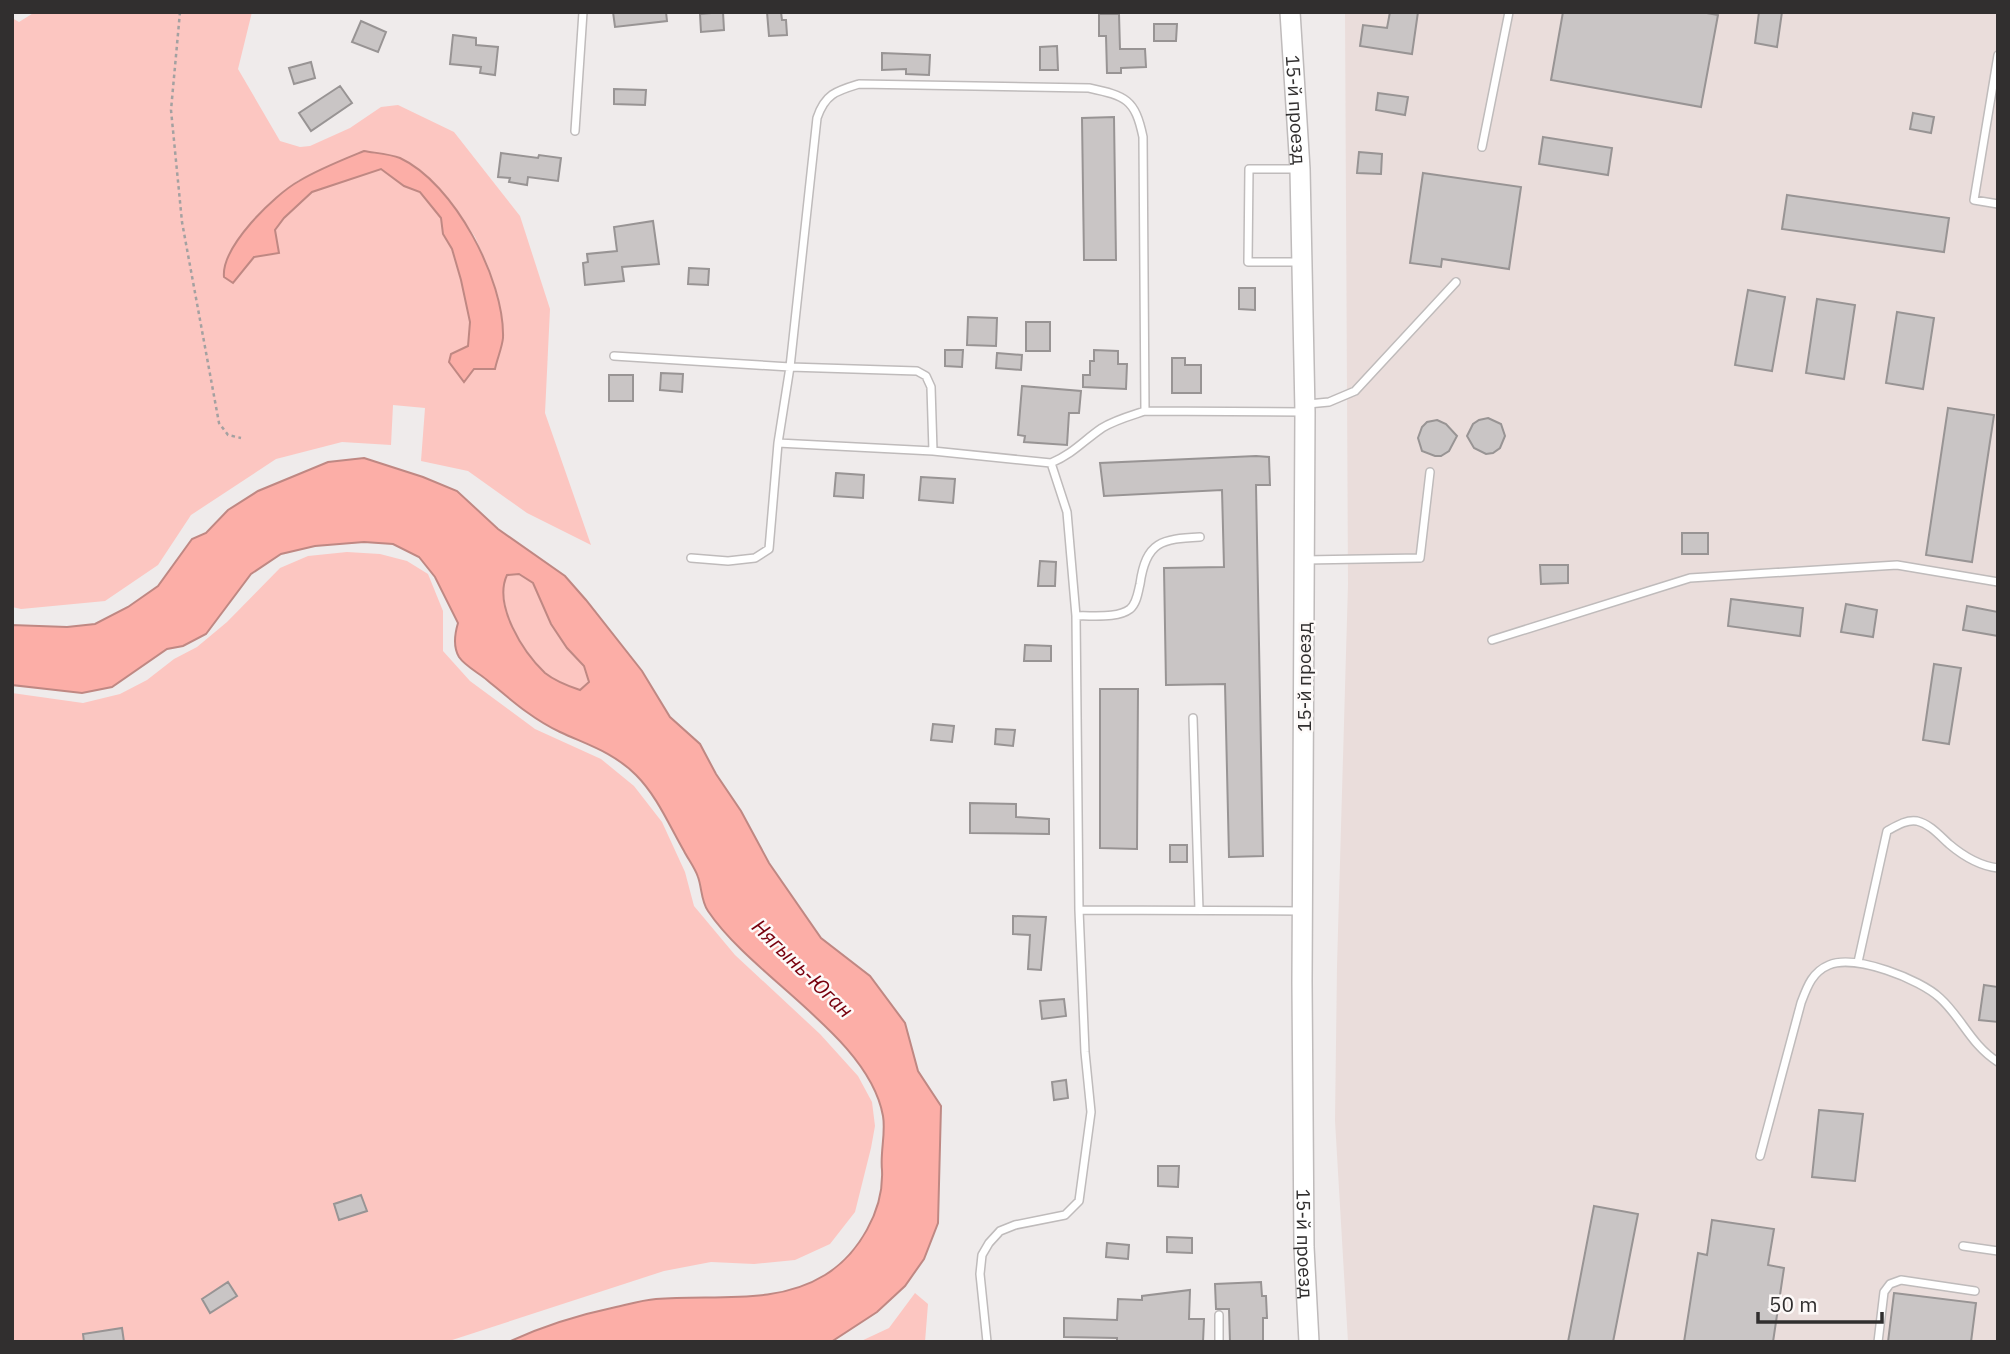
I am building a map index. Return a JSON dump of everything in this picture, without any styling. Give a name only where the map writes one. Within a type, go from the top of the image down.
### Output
[{"type":"main road","name":"15-й проезд","points":[[1290,12],[1300,169],[1305,408],[1304,1247],[1309,1342]]},
{"type":"lane","points":[[575,131],[583,12]]},
{"type":"lane","points":[[1482,147],[1509,12]]},
{"type":"lane","points":[[1998,55],[1974,200],[1998,204]]},
{"type":"lane","points":[[691,558],[728,561],[755,558],[769,549],[778,443],[790,367],[795,299],[813,171],[817,118],[821,106],[836,91],[859,84],[1089,88],[1113,93],[1129,102],[1138,114],[1143,137],[1145,411]]},
{"type":"lane","points":[[1300,169],[1249,169],[1248,261],[1301,262]]},
{"type":"lane","points":[[778,443],[933,451],[1051,463],[1070,455],[1103,428],[1145,411],[1305,408],[1355,391],[1456,282]]},
{"type":"lane","points":[[614,356],[790,367],[917,371],[926,376],[931,387],[933,451]]},
{"type":"lane","points":[[986,1342],[980,1274],[982,1255],[1000,1231],[1015,1225],[1065,1215],[1079,1201],[1091,1112],[1085,1052],[1079,910],[1076,616],[1067,512],[1051,463]]},
{"type":"lane","points":[[1304,560],[1420,558],[1430,472]]},
{"type":"lane","points":[[1076,616],[1117,614],[1131,608],[1153,548],[1163,541],[1200,537]]},
{"type":"lane","points":[[1492,640],[1690,578],[1897,565],[1998,582]]},
{"type":"lane","points":[[1193,718],[1199,911]]},
{"type":"lane","points":[[1858,962],[1875,873],[1887,831],[1900,823],[1917,821],[1936,831],[1951,846],[1973,860],[1998,868]]},
{"type":"lane","points":[[1079,910],[1303,911]]},
{"type":"lane","points":[[1760,1156],[1801,1003],[1810,978],[1829,964],[1858,962],[1921,985],[1940,998],[1983,1053],[1998,1062]]},
{"type":"lane","points":[[1963,1245],[1998,1251]]},
{"type":"lane","points":[[1878,1342],[1884,1292],[1890,1284],[1901,1280],[1975,1291]]},
{"type":"lane","points":[[1219,1315],[1219,1342]]},
{"type":"path","points":[[180,12],[171,110],[182,222],[219,423],[228,435],[241,438]]},
{"type":"shaded area","points":[[35,12],[252,12],[238,69],[280,141],[300,147],[310,146],[350,128],[381,107],[398,105],[454,132],[520,216],[550,309],[545,413],[591,545],[527,513],[468,471],[421,461],[425,408],[393,405],[391,445],[342,442],[276,459],[191,515],[158,565],[105,601],[21,609],[12,607],[12,18],[19,22]],"holes":[[[364,151],[424,175],[449,200],[475,237],[499,299],[503,339],[468,376],[451,354],[468,346],[470,322],[461,280],[452,249],[443,234],[441,218],[420,192],[404,186],[381,168],[312,192],[275,230],[279,252],[254,257],[240,236],[268,206],[297,181]]]},
{"type":"shaded area","points":[[1345,12],[1998,12],[1998,1342],[1348,1342],[1335,1121],[1348,584]]},
{"type":"shaded area","points":[[347,552],[380,554],[407,561],[428,574],[443,611],[443,651],[470,681],[535,729],[601,759],[634,786],[662,822],[685,872],[694,906],[735,955],[820,1034],[858,1076],[872,1102],[875,1126],[855,1212],[830,1244],[795,1260],[754,1264],[711,1262],[664,1271],[446,1342],[12,1342],[12,693],[83,703],[120,694],[147,680],[174,659],[197,647],[227,622],[280,568],[308,556]]},
{"type":"shaded area","points":[[519,574],[533,583],[567,648],[584,666],[589,682],[580,690],[545,673],[528,653],[513,627],[504,600],[504,587],[507,575]]},
{"type":"shaded area","points":[[915,1293],[928,1304],[925,1342],[859,1342],[889,1328]]},
{"type":"water","points":[[364,151],[400,158],[420,171],[457,211],[486,262],[495,289],[503,338],[495,369],[474,369],[464,382],[449,362],[451,354],[468,346],[470,322],[452,249],[443,234],[441,218],[420,192],[404,186],[381,169],[312,192],[275,230],[279,253],[254,257],[233,283],[224,277],[225,265],[240,237],[276,198],[307,177]]},
{"type":"water","name":"Нягынь-Юган","points":[[364,458],[457,491],[498,529],[565,576],[642,671],[670,717],[700,744],[769,863],[821,938],[870,976],[905,1023],[918,1071],[941,1106],[938,1223],[924,1259],[905,1286],[877,1312],[831,1342],[508,1342],[561,1322],[641,1301],[765,1295],[806,1285],[825,1275],[859,1243],[874,1215],[882,1185],[884,1122],[873,1087],[856,1060],[833,1034],[728,936],[708,911],[695,870],[656,801],[636,775],[609,755],[540,721],[462,660],[455,644],[458,623],[435,577],[419,557],[393,544],[364,542],[315,546],[281,554],[251,574],[206,634],[183,646],[167,649],[112,687],[82,693],[12,685],[12,625],[67,627],[95,624],[128,607],[158,586],[192,539],[206,533],[228,510],[258,491],[328,462]],"holes":[[[519,574],[533,583],[551,624],[567,648],[584,666],[589,682],[580,690],[545,673],[528,653],[512,627],[504,600],[507,575]]]},
{"type":"building","points":[[613,12],[666,12],[667,21],[615,27]]},
{"type":"building","points":[[723,12],[724,30],[701,32],[700,14]]},
{"type":"building","points":[[767,12],[781,12],[782,20],[786,20],[787,35],[769,36]]},
{"type":"building","points":[[1390,12],[1418,12],[1412,54],[1360,46],[1363,25],[1387,28]]},
{"type":"building","points":[[1563,12],[1701,12],[1718,15],[1701,107],[1551,80]]},
{"type":"building","points":[[1759,12],[1782,12],[1777,47],[1755,43]]},
{"type":"building","points":[[1099,14],[1119,14],[1120,49],[1145,49],[1146,67],[1121,68],[1121,73],[1107,73],[1106,36],[1099,36]]},
{"type":"building","points":[[361,21],[386,32],[378,52],[352,42]]},
{"type":"building","points":[[1154,24],[1177,24],[1176,41],[1154,41]]},
{"type":"building","points":[[453,35],[476,38],[476,45],[498,47],[495,75],[480,73],[481,67],[450,64]]},
{"type":"building","points":[[1057,46],[1058,70],[1040,70],[1040,47]]},
{"type":"building","points":[[882,53],[930,55],[929,75],[906,74],[906,69],[882,70]]},
{"type":"building","points":[[311,62],[315,78],[294,84],[289,68]]},
{"type":"building","points":[[340,86],[352,103],[311,131],[299,113]]},
{"type":"building","points":[[614,89],[646,90],[645,105],[614,104]]},
{"type":"building","points":[[1378,93],[1408,97],[1405,115],[1376,110]]},
{"type":"building","points":[[1913,113],[1934,117],[1931,133],[1910,129]]},
{"type":"building","points":[[1114,117],[1116,260],[1084,260],[1082,118]]},
{"type":"building","points":[[1543,137],[1612,148],[1608,175],[1539,164]]},
{"type":"building","points":[[1359,152],[1382,154],[1381,174],[1357,173]]},
{"type":"building","points":[[501,153],[561,158],[558,181],[528,177],[527,185],[509,182],[510,178],[498,177]]},
{"type":"building","points":[[1423,173],[1521,187],[1509,269],[1442,259],[1441,267],[1410,263]]},
{"type":"building","points":[[1787,195],[1949,218],[1944,252],[1782,229]]},
{"type":"building","points":[[653,221],[659,264],[622,267],[624,281],[585,285],[583,263],[588,262],[587,254],[617,251],[614,227]]},
{"type":"building","points":[[689,268],[709,269],[708,285],[688,284]]},
{"type":"building","points":[[1239,288],[1255,288],[1255,310],[1239,309]]},
{"type":"building","points":[[1748,290],[1785,297],[1772,371],[1735,365]]},
{"type":"building","points":[[1817,299],[1855,305],[1844,379],[1806,373]]},
{"type":"building","points":[[1897,312],[1934,318],[1923,389],[1886,383]]},
{"type":"building","points":[[968,317],[997,318],[996,346],[967,345]]},
{"type":"building","points":[[1026,322],[1050,322],[1050,351],[1026,351]]},
{"type":"building","points":[[945,350],[963,350],[962,367],[945,366]]},
{"type":"building","points":[[1094,350],[1118,351],[1118,364],[1127,364],[1126,389],[1083,387],[1083,375],[1090,375],[1090,361],[1094,361]]},
{"type":"building","points":[[997,353],[1022,355],[1021,370],[996,368]]},
{"type":"building","points":[[1172,358],[1185,358],[1185,365],[1201,365],[1201,393],[1172,393]]},
{"type":"building","points":[[661,373],[683,374],[682,392],[660,390]]},
{"type":"building","points":[[609,375],[633,375],[633,401],[609,401]]},
{"type":"building","points":[[1022,386],[1081,391],[1079,413],[1069,413],[1067,445],[1024,442],[1025,436],[1018,435]]},
{"type":"building","points":[[1948,408],[1994,415],[1972,562],[1926,555]]},
{"type":"building","points":[[1488,418],[1501,424],[1505,436],[1500,448],[1486,454],[1474,448],[1467,436],[1473,424]]},
{"type":"building","points":[[1437,420],[1446,424],[1457,436],[1449,451],[1441,456],[1422,451],[1418,438],[1427,422]]},
{"type":"building","points":[[1269,457],[1270,485],[1256,485],[1263,856],[1229,857],[1225,684],[1166,685],[1164,568],[1224,567],[1222,490],[1104,496],[1100,463]]},
{"type":"building","points":[[836,473],[864,475],[863,498],[834,496]]},
{"type":"building","points":[[921,477],[955,479],[953,503],[919,500]]},
{"type":"building","points":[[1682,533],[1708,533],[1708,554],[1682,554]]},
{"type":"building","points":[[1040,561],[1056,562],[1055,586],[1038,586]]},
{"type":"building","points":[[1540,565],[1568,565],[1568,583],[1541,584]]},
{"type":"building","points":[[1731,599],[1803,608],[1800,636],[1728,626]]},
{"type":"building","points":[[1846,604],[1877,610],[1873,637],[1841,632]]},
{"type":"building","points":[[1967,606],[1998,612],[1998,636],[1963,630]]},
{"type":"building","points":[[1025,645],[1051,646],[1051,661],[1024,661]]},
{"type":"building","points":[[1934,664],[1961,668],[1949,744],[1923,740]]},
{"type":"building","points":[[1100,689],[1138,689],[1137,849],[1100,848]]},
{"type":"building","points":[[933,724],[954,726],[952,742],[931,740]]},
{"type":"building","points":[[996,729],[1015,730],[1013,746],[995,744]]},
{"type":"building","points":[[970,803],[1016,804],[1016,817],[1049,819],[1049,834],[970,833]]},
{"type":"building","points":[[1170,845],[1187,845],[1187,862],[1170,862]]},
{"type":"building","points":[[1013,916],[1046,917],[1041,970],[1028,969],[1030,935],[1013,934]]},
{"type":"building","points":[[1984,985],[1998,987],[1998,1022],[1979,1020]]},
{"type":"building","points":[[1064,999],[1066,1016],[1042,1019],[1040,1001]]},
{"type":"building","points":[[1066,1080],[1068,1098],[1054,1100],[1052,1082]]},
{"type":"building","points":[[1819,1110],[1863,1114],[1855,1181],[1812,1177]]},
{"type":"building","points":[[1158,1166],[1179,1166],[1178,1187],[1158,1186]]},
{"type":"building","points":[[361,1195],[367,1211],[339,1220],[334,1204]]},
{"type":"building","points":[[1594,1206],[1638,1214],[1613,1342],[1568,1342]]},
{"type":"building","points":[[1712,1220],[1774,1229],[1768,1265],[1784,1268],[1773,1342],[1684,1342],[1698,1253],[1707,1255]]},
{"type":"building","points":[[1167,1237],[1192,1238],[1192,1253],[1167,1252]]},
{"type":"building","points":[[1107,1243],[1129,1245],[1128,1259],[1106,1257]]},
{"type":"building","points":[[228,1282],[237,1296],[210,1313],[202,1299]]},
{"type":"building","points":[[1261,1282],[1262,1296],[1266,1296],[1267,1318],[1263,1318],[1263,1342],[1230,1342],[1229,1309],[1216,1309],[1215,1284]]},
{"type":"building","points":[[1190,1290],[1189,1319],[1204,1319],[1203,1342],[1117,1342],[1117,1338],[1064,1337],[1064,1318],[1117,1320],[1118,1299],[1142,1300],[1142,1296]]},
{"type":"building","points":[[1894,1293],[1976,1303],[1971,1342],[1888,1342]]},
{"type":"building","points":[[122,1328],[124,1342],[84,1342],[83,1334]]}]
